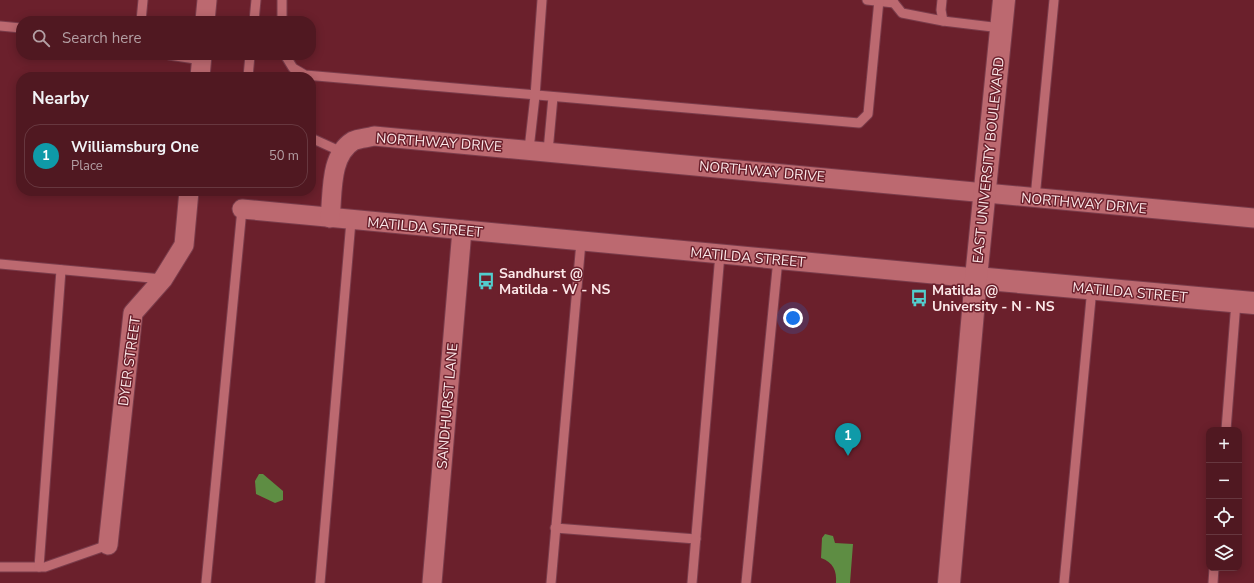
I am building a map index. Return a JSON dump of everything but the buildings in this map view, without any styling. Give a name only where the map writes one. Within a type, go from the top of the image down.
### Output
[{"type":"street","points":[[205,16],[207,0]]},
{"type":"street","name":"EAST UNIVERSITY BOULEVARD","points":[[949,583],[984,193],[1004,0]]},
{"type":"street","name":"NORTHWAY DRIVE","points":[[330,218],[335,165],[342,152],[354,140],[374,136],[529,149],[1254,218]]},
{"type":"street","name":"DYER STREET","points":[[108,545],[133,314],[163,279],[184,245],[189,196]]},
{"type":"street","name":"MATILDA STREET","points":[[242,209],[581,242],[1245,303]]},
{"type":"street","name":"SANDHURST LANE","points":[[432,583],[462,230]]},
{"type":"lane","points":[[142,16],[144,0]]},
{"type":"lane","points":[[254,16],[256,0]]},
{"type":"lane","points":[[282,0],[282,16]]},
{"type":"lane","points":[[529,149],[535,96],[542,0]]},
{"type":"lane","points":[[867,0],[896,2],[902,13],[943,21],[1001,28]]},
{"type":"lane","points":[[942,0],[941,10],[943,21]]},
{"type":"lane","points":[[1035,198],[1054,0]]},
{"type":"lane","points":[[316,76],[859,123],[868,114],[879,1]]},
{"type":"lane","points":[[0,26],[16,28]]},
{"type":"lane","points":[[187,60],[201,64]]},
{"type":"lane","points":[[248,72],[250,60]]},
{"type":"lane","points":[[288,60],[293,68],[300,72]]},
{"type":"lane","points":[[548,151],[553,97]]},
{"type":"lane","points":[[316,140],[342,152]]},
{"type":"lane","points":[[206,583],[242,209]]},
{"type":"lane","points":[[320,583],[351,220]]},
{"type":"lane","points":[[550,583],[581,242]]},
{"type":"lane","points":[[692,583],[720,254]]},
{"type":"lane","points":[[746,583],[778,259]]},
{"type":"lane","points":[[0,264],[163,279]]},
{"type":"lane","points":[[39,567],[61,270]]},
{"type":"lane","points":[[1064,583],[1092,288]]},
{"type":"lane","points":[[1226,427],[1245,303]]},
{"type":"lane","points":[[555,528],[696,539]]},
{"type":"lane","points":[[0,567],[45,567],[108,545]]},
{"type":"lane","points":[[1213,583],[1214,571]]},
{"type":"shaded area","points":[[259,474],[263,474],[283,491],[283,500],[275,503],[256,494],[255,481]]},
{"type":"shaded area","points":[[825,534],[833,536],[835,543],[853,544],[850,583],[836,583],[835,571],[829,562],[821,558],[822,538]]},
{"type":"place","name":"Sandhurst @ Matilda - W - NS","points":[[486,281]]},
{"type":"place","name":"Matilda @ University - N - NS","points":[[919,298]]},
{"type":"place","name":"Williamsburg One","points":[[848,456]]}]
